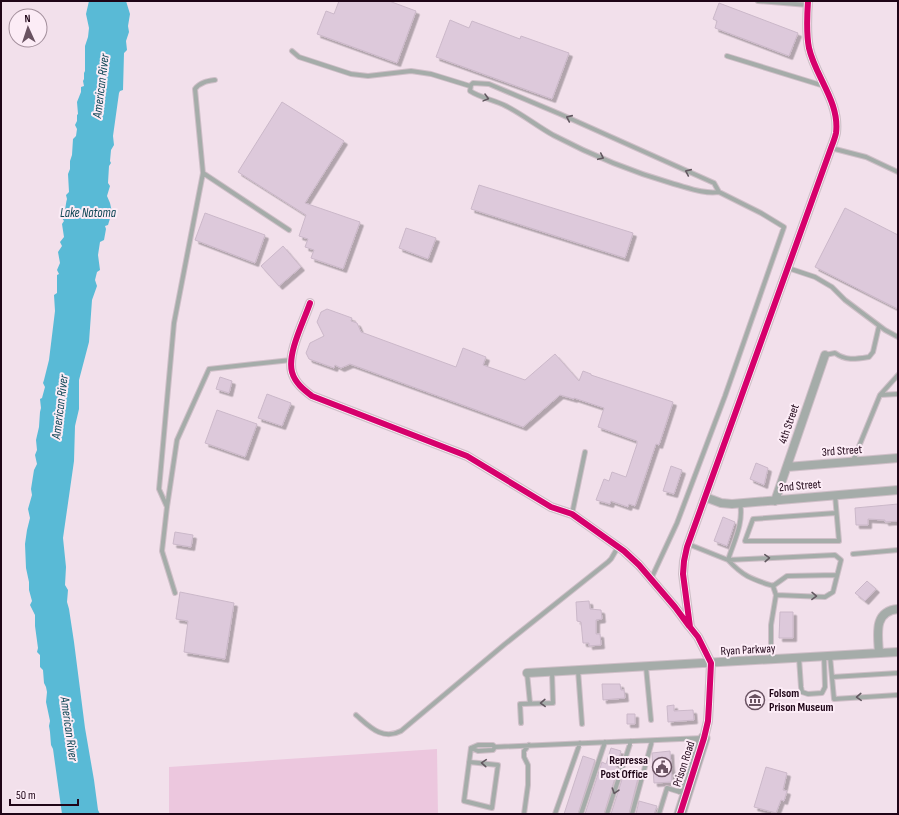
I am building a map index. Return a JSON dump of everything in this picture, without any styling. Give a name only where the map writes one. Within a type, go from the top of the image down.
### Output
[{"type":"street","points":[[690,627],[683,574],[684,560],[688,544],[836,133],[836,118],[832,105],[813,62],[809,48],[807,32],[808,3]]},
{"type":"street","points":[[310,303],[295,343],[292,360],[292,372],[296,381],[312,396],[467,456],[551,507],[572,514],[618,547],[639,565],[675,607],[698,637],[710,663]]},
{"type":"street","name":"4th Street","points":[[775,501],[825,355]]},
{"type":"street","name":"3rd Street","points":[[787,467],[898,458]]},
{"type":"street","name":"2nd Street","points":[[705,497],[721,503],[740,503],[898,490]]},
{"type":"street","points":[[879,653],[878,628],[880,620],[885,612],[898,609]]},
{"type":"street","name":"Ryan Parkway","points":[[527,673],[898,652]]},
{"type":"street","name":"Prison Road","points":[[680,814],[682,793],[700,739],[708,721],[710,663]]},
{"type":"lane","points":[[758,1],[808,3]]},
{"type":"lane","points":[[292,51],[299,57],[350,74],[368,76],[411,71],[431,74],[470,86],[473,83],[489,84],[714,183],[719,192],[761,213],[784,227],[725,396],[677,523],[651,579]]},
{"type":"lane","points":[[727,56],[824,87]]},
{"type":"lane","points":[[167,507],[159,489],[174,322],[203,173],[195,88],[198,85],[216,80]]},
{"type":"lane","points":[[470,86],[470,91],[478,96],[491,99],[506,106],[552,134],[608,160],[650,177],[689,188],[712,193],[719,192]]},
{"type":"lane","points":[[831,148],[866,157],[898,172]]},
{"type":"lane","points":[[203,173],[289,230]]},
{"type":"lane","points":[[788,268],[815,277],[832,287],[845,300],[879,326],[898,337]]},
{"type":"lane","points":[[825,355],[835,353],[851,360],[869,357],[873,352],[879,326]]},
{"type":"lane","points":[[175,593],[162,551],[177,440],[209,369],[292,360]]},
{"type":"lane","points":[[853,462],[880,395],[898,374]]},
{"type":"lane","points":[[880,395],[898,394]]},
{"type":"lane","points":[[572,514],[585,452]]},
{"type":"lane","points":[[834,496],[836,513],[839,541],[745,542],[753,519],[836,513]]},
{"type":"lane","points":[[728,560],[741,523],[742,514],[740,503]]},
{"type":"lane","points":[[688,544],[728,560],[748,577],[773,586]]},
{"type":"lane","points":[[356,715],[379,733],[393,734],[401,731],[505,644],[608,562],[618,547]]},
{"type":"lane","points":[[853,554],[898,550]]},
{"type":"lane","points":[[728,560],[835,555],[841,560],[833,592],[825,597],[776,595]]},
{"type":"lane","points":[[773,586],[787,576],[837,575]]},
{"type":"lane","points":[[771,659],[771,624],[776,595],[773,586]]},
{"type":"lane","points":[[799,658],[800,687],[802,692],[808,694],[822,693],[825,687],[827,656]]},
{"type":"lane","points":[[827,656],[832,677],[834,699],[898,695]]},
{"type":"lane","points":[[646,666],[651,720]]},
{"type":"lane","points":[[578,670],[582,724]]},
{"type":"lane","points":[[521,723],[520,704],[553,703],[552,672]]},
{"type":"lane","points":[[527,673],[530,704]]},
{"type":"lane","points":[[832,677],[898,673]]},
{"type":"lane","points":[[469,762],[498,764],[492,808],[464,802],[469,762],[471,748],[478,751],[492,750],[495,747],[529,745],[700,739]]},
{"type":"lane","points":[[632,814],[652,740]]},
{"type":"lane","points":[[607,814],[631,741]]},
{"type":"lane","points":[[581,814],[605,742]]},
{"type":"lane","points":[[555,814],[580,743]]},
{"type":"lane","points":[[524,814],[528,765],[524,757],[524,751],[529,745]]},
{"type":"lane","points":[[659,814],[667,788],[682,793]]},
{"type":"shaded area","points":[[437,749],[438,814],[169,814],[169,767]]},
{"type":"water","name":"Lake Natoma","points":[[89,1],[126,1],[130,14],[128,26],[129,32],[126,41],[127,50],[124,53],[123,90],[119,93],[113,136],[114,145],[111,150],[111,163],[109,166],[108,183],[110,186],[107,196],[112,212],[108,225],[105,226],[106,229],[104,240],[100,242],[98,255],[100,270],[97,272],[95,280],[97,286],[92,300],[89,342],[79,380],[79,409],[75,426],[74,461],[63,538],[66,567],[65,585],[68,590],[67,602],[74,642],[85,728],[98,810],[100,814],[62,814],[53,749],[51,745],[49,726],[50,721],[46,702],[47,692],[44,683],[43,670],[40,667],[40,655],[37,652],[38,648],[35,615],[30,605],[32,601],[26,568],[25,544],[30,518],[28,509],[32,495],[31,489],[34,470],[37,464],[35,455],[37,450],[36,440],[41,408],[40,399],[42,398],[45,387],[43,383],[49,360],[55,311],[54,295],[57,293],[57,275],[59,274],[57,270],[60,263],[58,252],[62,246],[60,242],[64,237],[62,224],[64,221],[62,218],[65,211],[67,199],[66,195],[69,192],[68,174],[72,155],[73,139],[76,136],[77,129],[75,125],[78,114],[77,102],[81,92],[81,87],[84,86],[85,46],[89,28],[86,14]]},
{"type":"building","points":[[339,1],[389,1],[416,11],[397,63],[317,34],[326,11],[334,14]]},
{"type":"building","points":[[719,3],[798,33],[789,56],[715,28],[717,21],[713,19]]},
{"type":"building","points":[[450,20],[469,28],[472,21],[520,39],[521,36],[569,53],[552,99],[436,57]]},
{"type":"building","points":[[282,102],[344,141],[305,203],[360,222],[343,269],[311,258],[314,250],[305,247],[308,239],[299,236],[306,215],[238,172]]},
{"type":"building","points":[[479,185],[633,233],[625,258],[471,209]]},
{"type":"building","points":[[845,208],[898,235],[898,309],[815,267]]},
{"type":"building","points":[[205,213],[265,235],[255,263],[195,240]]},
{"type":"building","points":[[406,228],[436,238],[428,259],[399,248]]},
{"type":"building","points":[[283,246],[301,267],[279,286],[261,266]]},
{"type":"building","points":[[327,309],[352,318],[351,321],[357,323],[361,332],[456,367],[463,348],[486,357],[483,365],[525,380],[555,354],[579,381],[583,371],[673,402],[659,445],[656,444],[635,506],[629,504],[628,507],[611,501],[610,504],[596,500],[604,479],[609,481],[612,472],[626,477],[637,444],[637,441],[598,427],[604,408],[560,395],[523,427],[350,364],[341,368],[335,365],[334,368],[309,359],[306,353],[310,343],[324,336],[317,322],[321,312]]},
{"type":"building","points":[[220,377],[232,381],[229,393],[216,389]]},
{"type":"building","points":[[267,394],[291,403],[282,426],[258,418]]},
{"type":"building","points":[[217,410],[257,424],[245,457],[205,443]]},
{"type":"building","points":[[756,463],[768,468],[764,485],[750,479]]},
{"type":"building","points":[[671,466],[682,470],[674,494],[663,491]]},
{"type":"building","points":[[898,504],[898,521],[885,522],[885,520],[868,519],[868,525],[856,525],[855,508]]},
{"type":"building","points":[[723,517],[735,522],[727,546],[714,541]]},
{"type":"building","points":[[175,532],[193,535],[191,547],[173,544]]},
{"type":"building","points":[[867,581],[876,589],[865,601],[855,593]]},
{"type":"building","points":[[180,592],[234,603],[225,659],[184,652],[188,621],[176,619]]},
{"type":"building","points":[[589,601],[590,609],[601,610],[602,619],[596,620],[596,634],[600,634],[601,645],[589,646],[589,643],[583,643],[581,622],[577,621],[576,602]]},
{"type":"building","points":[[780,612],[793,612],[793,638],[779,638]]},
{"type":"building","points":[[602,684],[620,684],[621,690],[624,690],[625,698],[603,700]]},
{"type":"building","points":[[674,705],[674,711],[693,710],[694,720],[668,722],[667,706]]},
{"type":"building","points":[[627,714],[635,714],[635,724],[627,724]]},
{"type":"building","points":[[611,748],[621,751],[616,767],[618,768],[604,814],[585,814],[602,762],[606,764]]},
{"type":"building","name":"Repressa Post Office","points":[[670,751],[672,782],[654,783],[652,753]]},
{"type":"building","points":[[583,756],[595,760],[578,814],[564,814]]},
{"type":"building","points":[[766,767],[787,773],[783,790],[787,791],[784,801],[781,800],[776,813],[754,807]]},
{"type":"building","points":[[625,770],[639,774],[629,814],[611,814]]},
{"type":"building","points":[[639,801],[657,806],[654,814],[636,814]]},
{"type":"cycle path","points":[[680,814],[708,721],[711,663],[698,637],[690,627],[683,574],[687,547],[836,133],[836,122],[831,100],[816,69],[809,48],[807,30],[808,1]]},
{"type":"cycle path","points":[[310,303],[297,337],[291,364],[295,380],[300,386],[312,396],[467,456],[551,507],[572,514],[624,551],[639,565],[675,607],[689,626]]},
{"type":"place","name":"Folsom Prison Museum","points":[[755,700]]},
{"type":"place","name":"Repressa Post Office","points":[[662,767]]},
{"type":"water label","name":"American River","points":[[101,86]]},
{"type":"water label","name":"American River","points":[[60,407]]},
{"type":"water label","name":"American River","points":[[69,729]]}]
